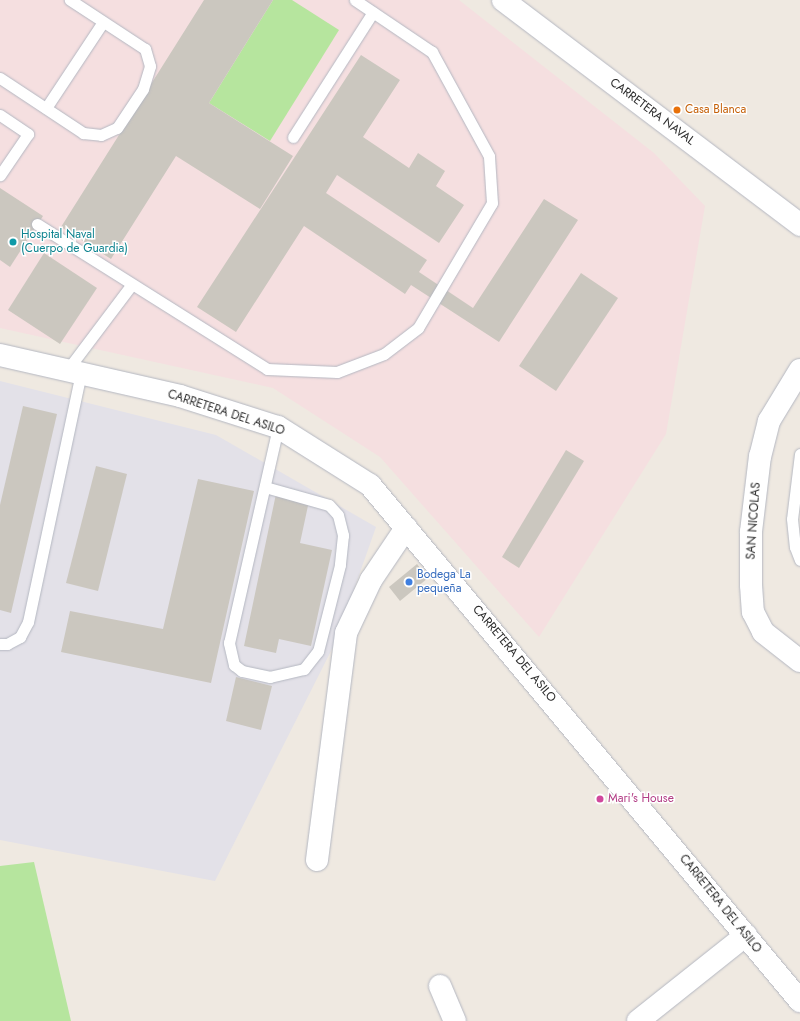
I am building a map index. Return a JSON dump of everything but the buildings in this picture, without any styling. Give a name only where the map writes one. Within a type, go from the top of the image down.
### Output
[{"type":"street","name":"CARRETERA NAVAL","points":[[503,0],[800,225]]},
{"type":"street","name":"CARRETERA DEL ASILO","points":[[0,355],[180,396],[278,427],[370,485],[800,1001]]},
{"type":"street","name":"SAN NICOLAS","points":[[800,370],[769,421],[760,456],[751,532],[753,612],[763,632],[800,661]]},
{"type":"street","points":[[317,860],[346,633],[371,580],[406,528]]},
{"type":"street","points":[[638,1021],[746,935]]},
{"type":"street","points":[[440,986],[455,1021]]},
{"type":"lane","points":[[0,78],[83,133],[101,135],[117,128],[143,89],[150,66],[145,48],[70,0]]},
{"type":"lane","points":[[37,224],[267,369],[337,372],[384,354],[418,328],[492,203],[490,156],[432,52],[355,0]]},
{"type":"lane","points":[[293,137],[373,12]]},
{"type":"lane","points":[[46,108],[104,22]]},
{"type":"lane","points":[[0,115],[28,134],[0,175]]},
{"type":"lane","points":[[0,644],[7,644],[20,637],[28,622],[74,371],[132,284]]},
{"type":"lane","points":[[265,487],[329,506],[338,515],[343,535],[340,565],[318,651],[304,669],[270,677],[242,671],[234,665],[229,643],[278,427]]},
{"type":"lane","points":[[800,454],[792,519],[794,548],[800,560]]},
{"type":"shaded area","points":[[0,0],[459,0],[654,153],[705,206],[666,434],[539,637],[380,457],[273,388],[0,328]]},
{"type":"shaded area","points":[[0,381],[216,435],[376,527],[335,643],[215,881],[0,840]]},
{"type":"green space","points":[[273,0],[292,0],[339,30],[270,141],[209,103]]},
{"type":"green space","points":[[34,862],[71,1021],[0,1021],[0,866]]},
{"type":"place","name":"Casa Blanca","points":[[677,110]]},
{"type":"place","name":"Hospital Naval (Cuerpo de Guardia)","points":[[13,242]]},
{"type":"place","name":"Bodega La pequeña","points":[[409,582]]},
{"type":"place","name":"Mari's House","points":[[600,799]]}]
